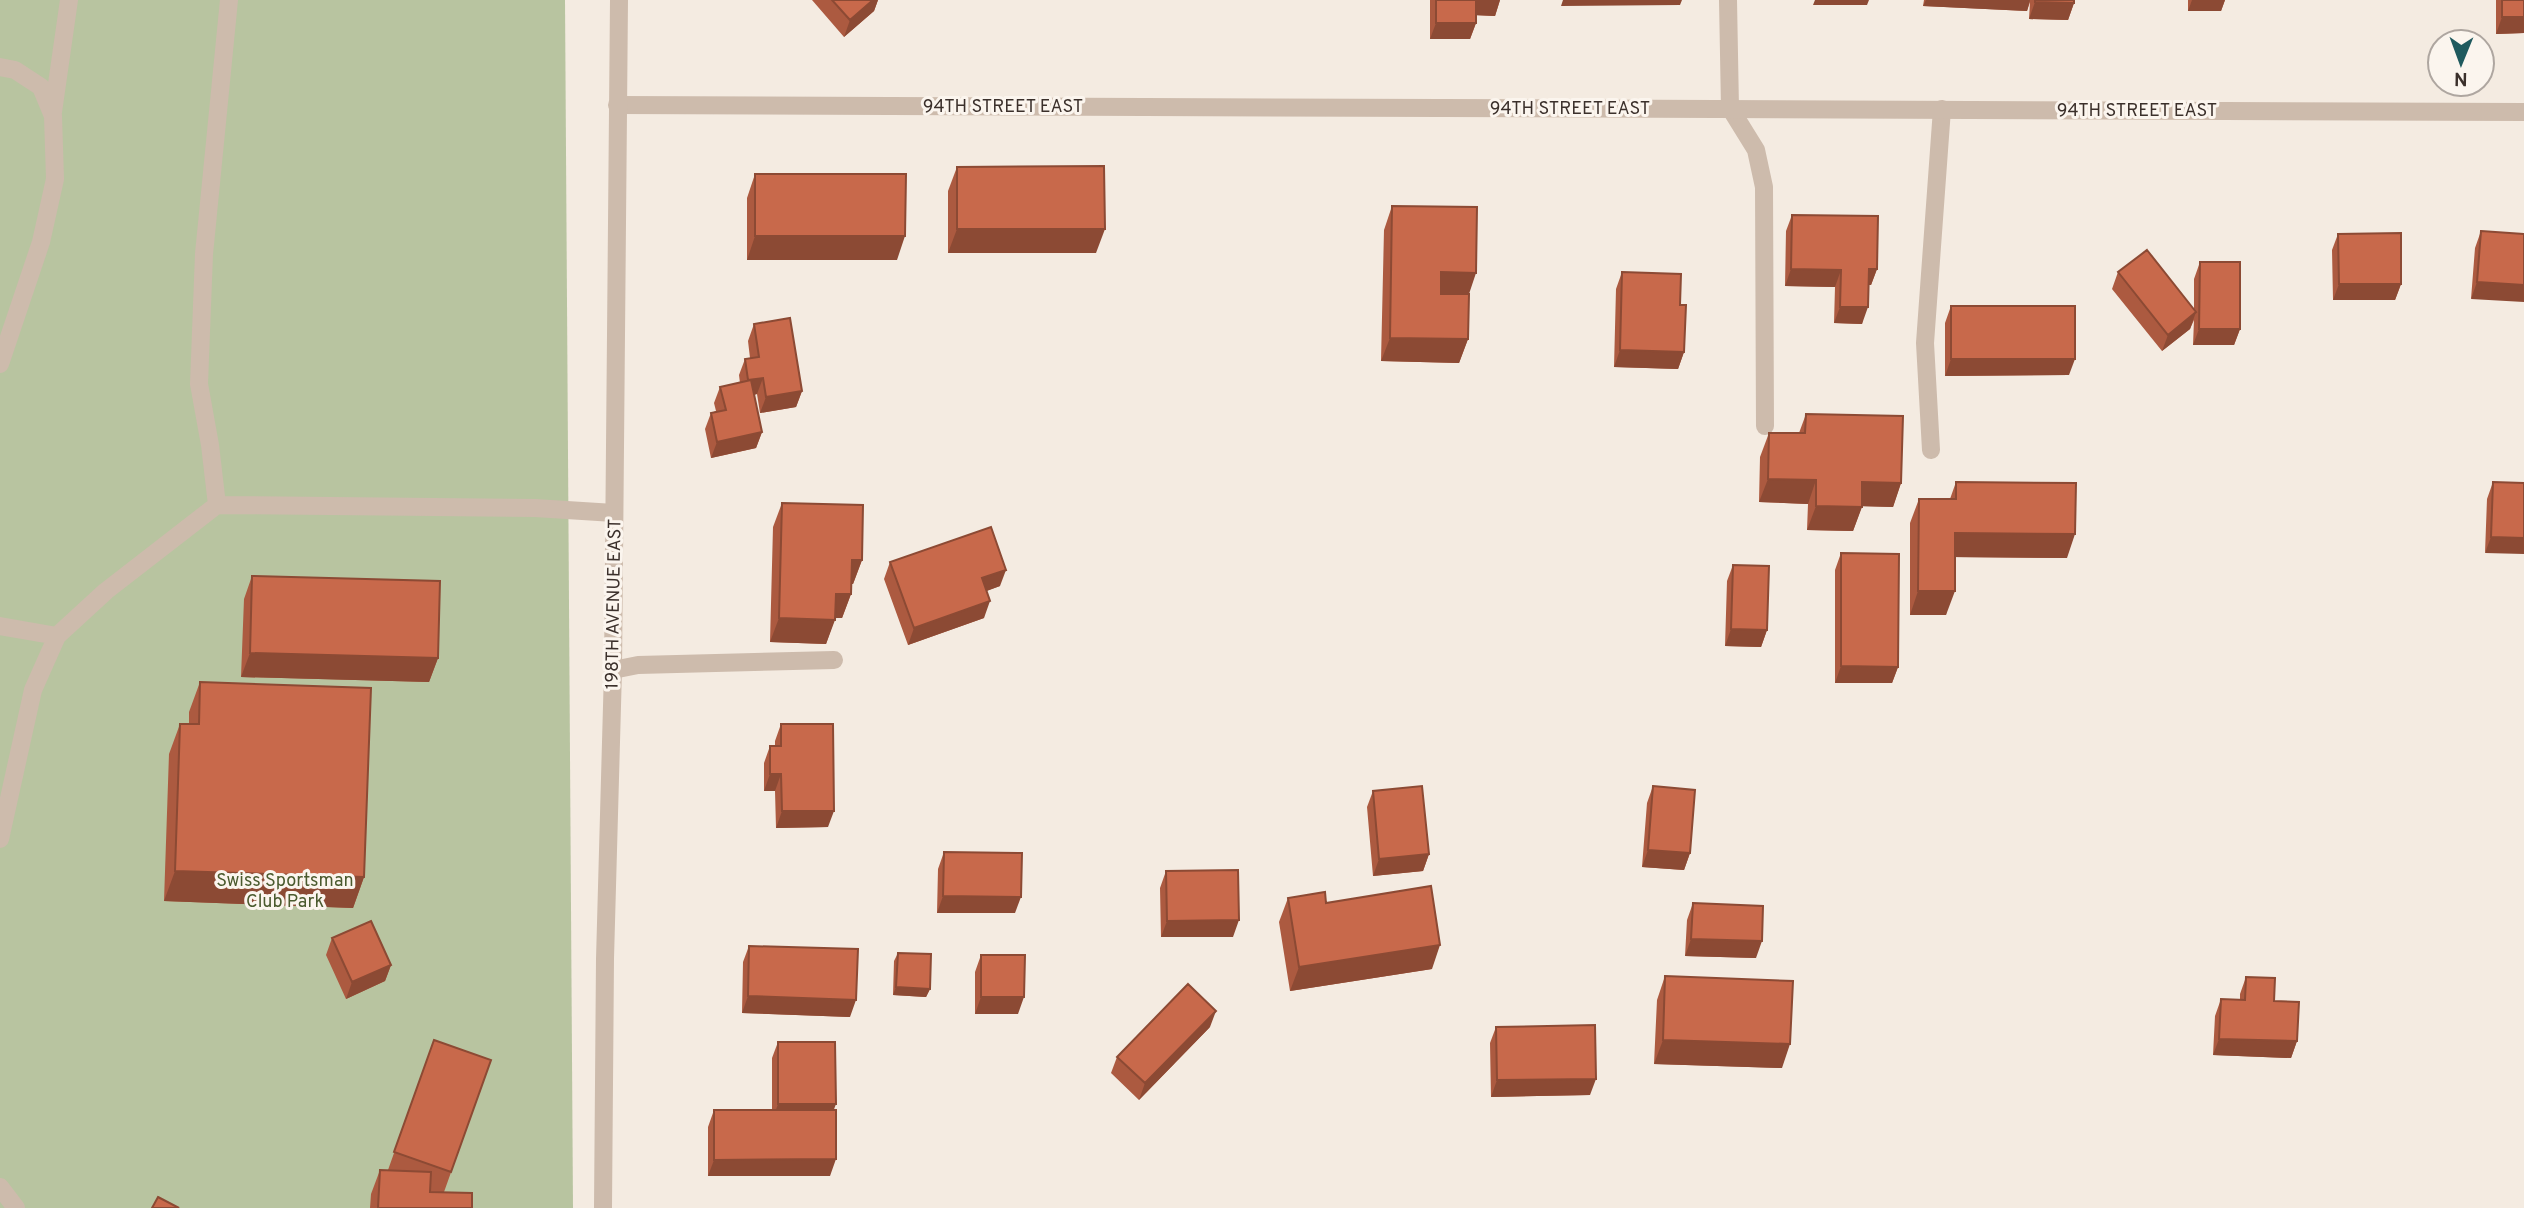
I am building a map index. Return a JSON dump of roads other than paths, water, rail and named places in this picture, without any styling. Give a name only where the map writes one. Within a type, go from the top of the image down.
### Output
[{"type":"street","points":[[0,364],[41,242],[52,191],[52,116],[69,0]]},
{"type":"street","points":[[217,505],[199,384],[204,254],[229,0]]},
{"type":"street","name":"198TH AVENUE EAST","points":[[606,1206],[605,959],[613,670],[619,0]]},
{"type":"street","points":[[1728,0],[1730,108],[1756,150],[1764,187],[1765,426]]},
{"type":"street","points":[[0,67],[15,70],[41,87],[52,116]]},
{"type":"street","name":"94TH STREET EAST","points":[[617,105],[2524,113]]},
{"type":"street","points":[[1931,450],[1925,343],[1942,110]]},
{"type":"street","points":[[0,839],[33,690],[57,636],[106,591],[217,505],[535,508],[614,513]]},
{"type":"street","points":[[0,626],[57,636]]},
{"type":"street","points":[[613,670],[638,665],[834,660]]},
{"type":"street","points":[[0,1187],[16,1208]]},
{"type":"park label","name":"Swiss Sportsman Club Park","points":[[285,890]]}]
